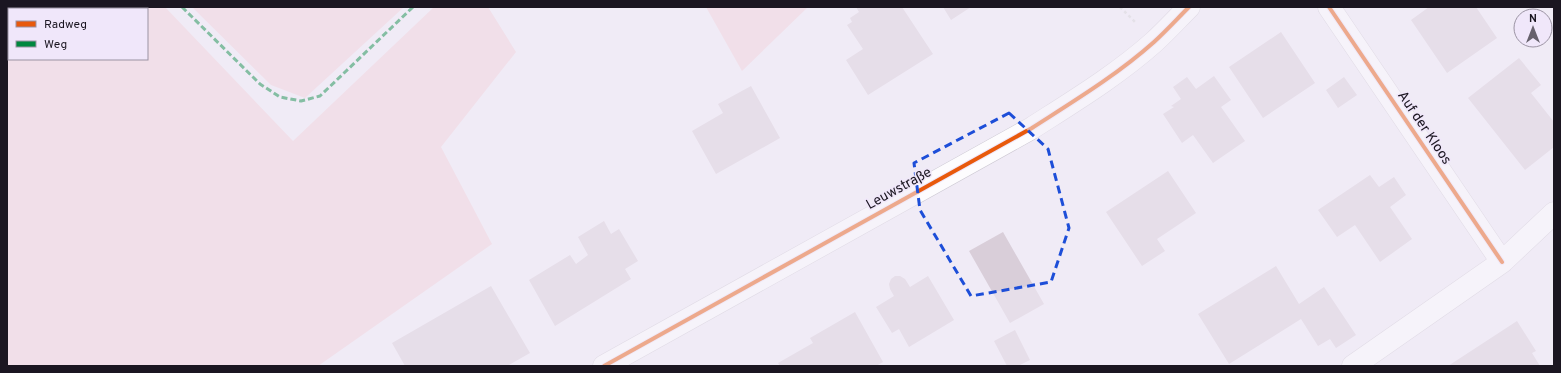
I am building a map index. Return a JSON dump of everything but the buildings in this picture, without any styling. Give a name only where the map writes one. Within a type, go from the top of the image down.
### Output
[{"type":"street","name":"Leuwstraße","points":[[604,366],[1032,128],[1082,97],[1124,67],[1154,42],[1189,7]]},
{"type":"street","name":"Auf der Kloos","points":[[1329,7],[1502,262]]},
{"type":"street","points":[[1353,366],[1502,262],[1554,213]]},
{"type":"path","points":[[1120,7],[1123,10]]},
{"type":"highlighted area","points":[[1009,113],[1048,149],[1069,228],[1051,282],[971,296],[920,210],[914,163]]},
{"type":"shaded area","points":[[7,7],[165,7],[293,141],[434,7],[488,7],[516,52],[441,147],[492,244],[318,366],[7,366]]},
{"type":"shaded area","points":[[192,7],[404,7],[305,98],[271,85]]},
{"type":"shaded area","points":[[706,7],[808,7],[742,71]]},
{"type":"marked path","points":[[182,7],[260,84],[280,97],[301,101],[320,96],[413,7]]},
{"type":"cycle path","points":[[604,366],[1032,128],[1125,66],[1154,42],[1189,7]]},
{"type":"cycle path","points":[[1329,7],[1502,262]]}]
